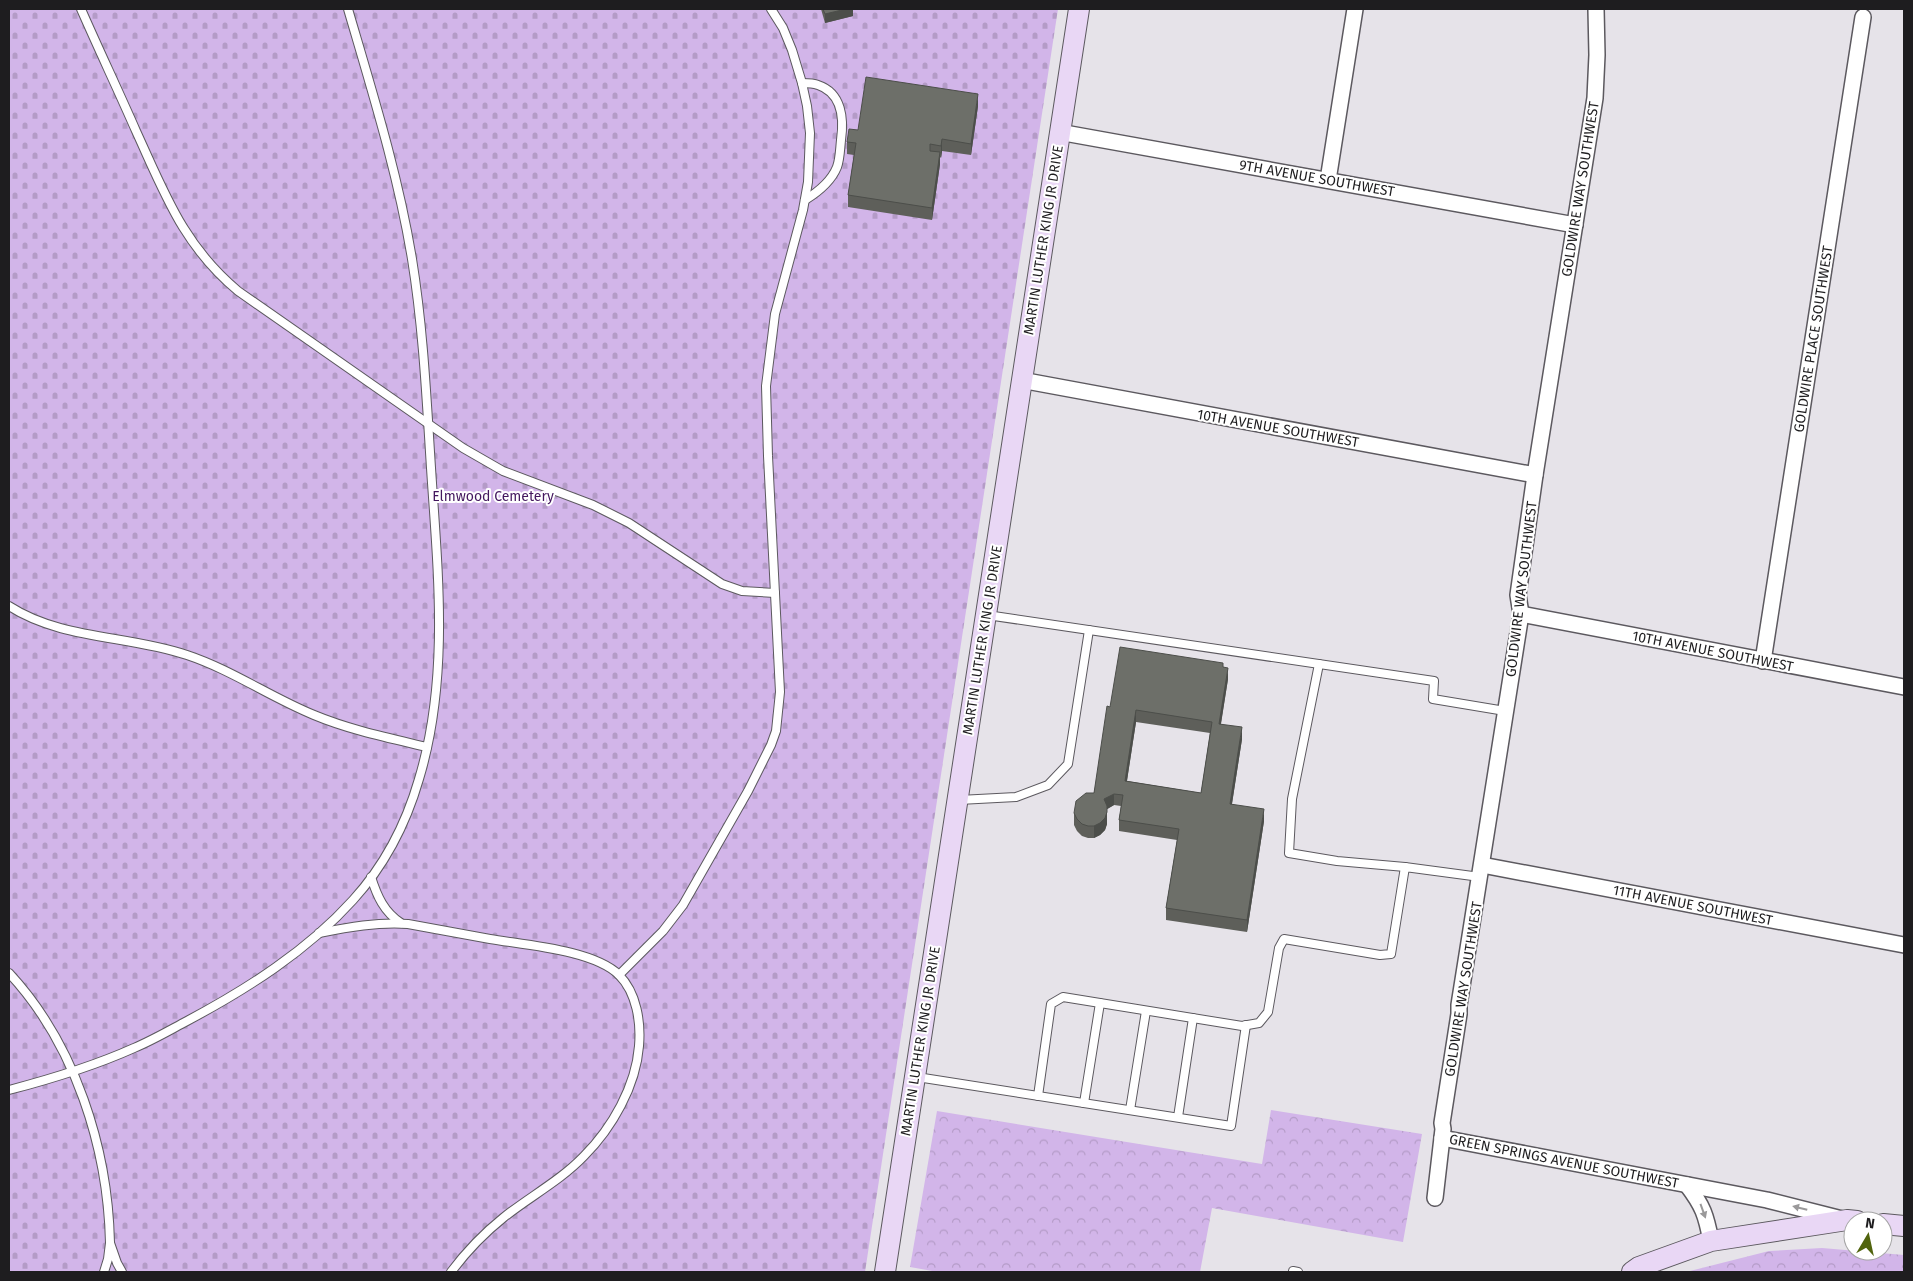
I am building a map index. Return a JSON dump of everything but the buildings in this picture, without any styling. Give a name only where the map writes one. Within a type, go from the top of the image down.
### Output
[{"type":"main road","name":"MARTIN LUTHER KING JR DRIVE","points":[[885,1272],[1079,9]]},
{"type":"main road","name":"GREEN SPRINGS AVENUE SOUTHWEST","points":[[1711,1240],[1843,1221]]},
{"type":"main road","points":[[1632,1272],[1639,1267],[1711,1240]]},
{"type":"street","points":[[1328,180],[1355,9]]},
{"type":"street","name":"GOLDWIRE WAY SOUTHWEST","points":[[1435,1198],[1442,1124],[1459,1005],[1521,614],[1518,595],[1535,475],[1595,98],[1598,55],[1596,9]]},
{"type":"street","name":"GOLDWIRE PLACE SOUTHWEST","points":[[1763,661],[1863,17]]},
{"type":"street","name":"9TH AVENUE SOUTHWEST","points":[[1059,132],[1575,225]]},
{"type":"street","name":"10TH AVENUE SOUTHWEST","points":[[1021,380],[1535,475]]},
{"type":"street","name":"10TH AVENUE SOUTHWEST","points":[[1521,614],[1904,687]]},
{"type":"street","name":"11TH AVENUE SOUTHWEST","points":[[1481,871],[1904,946]]},
{"type":"street","name":"GREEN SPRINGS AVENUE SOUTHWEST","points":[[1442,1138],[1767,1200],[1843,1218]]},
{"type":"street","name":"GREEN SPRINGS AVENUE SOUTHWEST","points":[[1687,1185],[1700,1202],[1711,1240]]},
{"type":"lane","points":[[81,9],[166,196],[186,233],[202,256],[219,275],[238,291],[486,463],[593,505],[628,523],[722,584],[742,591],[775,592]]},
{"type":"lane","points":[[9,1090],[136,1048],[223,1001],[275,967],[319,933],[354,899],[390,848],[412,802],[427,747],[437,690],[440,630],[424,358],[412,258],[388,147],[348,9]]},
{"type":"lane","points":[[619,975],[663,931],[683,905],[748,791],[776,730],[780,692],[766,386],[775,314],[805,200],[809,173],[810,133],[807,106],[792,50],[783,28],[771,9]]},
{"type":"lane","points":[[802,83],[819,85],[831,94],[839,104],[842,115],[842,131],[836,168],[821,190],[805,200]]},
{"type":"lane","points":[[9,606],[30,618],[47,624],[89,635],[145,643],[182,653],[214,665],[315,716],[361,731],[427,747]]},
{"type":"lane","points":[[985,615],[1434,681],[1433,700],[1505,711]]},
{"type":"lane","points":[[957,800],[1016,797],[1048,785],[1068,764],[1089,630]]},
{"type":"lane","points":[[1319,664],[1292,799],[1289,852],[1337,861],[1481,871]]},
{"type":"lane","points":[[1038,1096],[1051,1004],[1063,997],[1242,1026],[1259,1023],[1268,1012],[1280,948],[1284,939],[1380,955],[1391,954],[1405,867]]},
{"type":"lane","points":[[371,877],[383,906],[391,916],[403,924]]},
{"type":"lane","points":[[319,933],[389,922],[580,956],[598,962],[619,975],[633,1000],[640,1034],[634,1070],[619,1109],[584,1156],[557,1180],[490,1229],[471,1247],[450,1272]]},
{"type":"lane","points":[[9,973],[26,993],[42,1017],[81,1092],[100,1155],[107,1193],[110,1243],[104,1272]]},
{"type":"lane","points":[[1084,1103],[1100,1003]]},
{"type":"lane","points":[[1130,1110],[1146,1010]]},
{"type":"lane","points":[[1178,1117],[1193,1018]]},
{"type":"lane","points":[[915,1077],[1231,1126],[1246,1025]]},
{"type":"lane","points":[[110,1243],[122,1272]]},
{"type":"green space","name":"Elmwood Cemetery","points":[[9,9],[1058,9],[865,1272],[9,1272]]},
{"type":"green space","points":[[1271,1110],[1422,1134],[1403,1242],[1212,1208],[1200,1272],[938,1272],[910,1267],[937,1111],[1262,1164]]},
{"type":"green space","points":[[1822,1248],[1843,1250],[1843,1261],[1893,1261],[1893,1254],[1904,1255],[1904,1272],[1686,1272],[1769,1251]]}]
